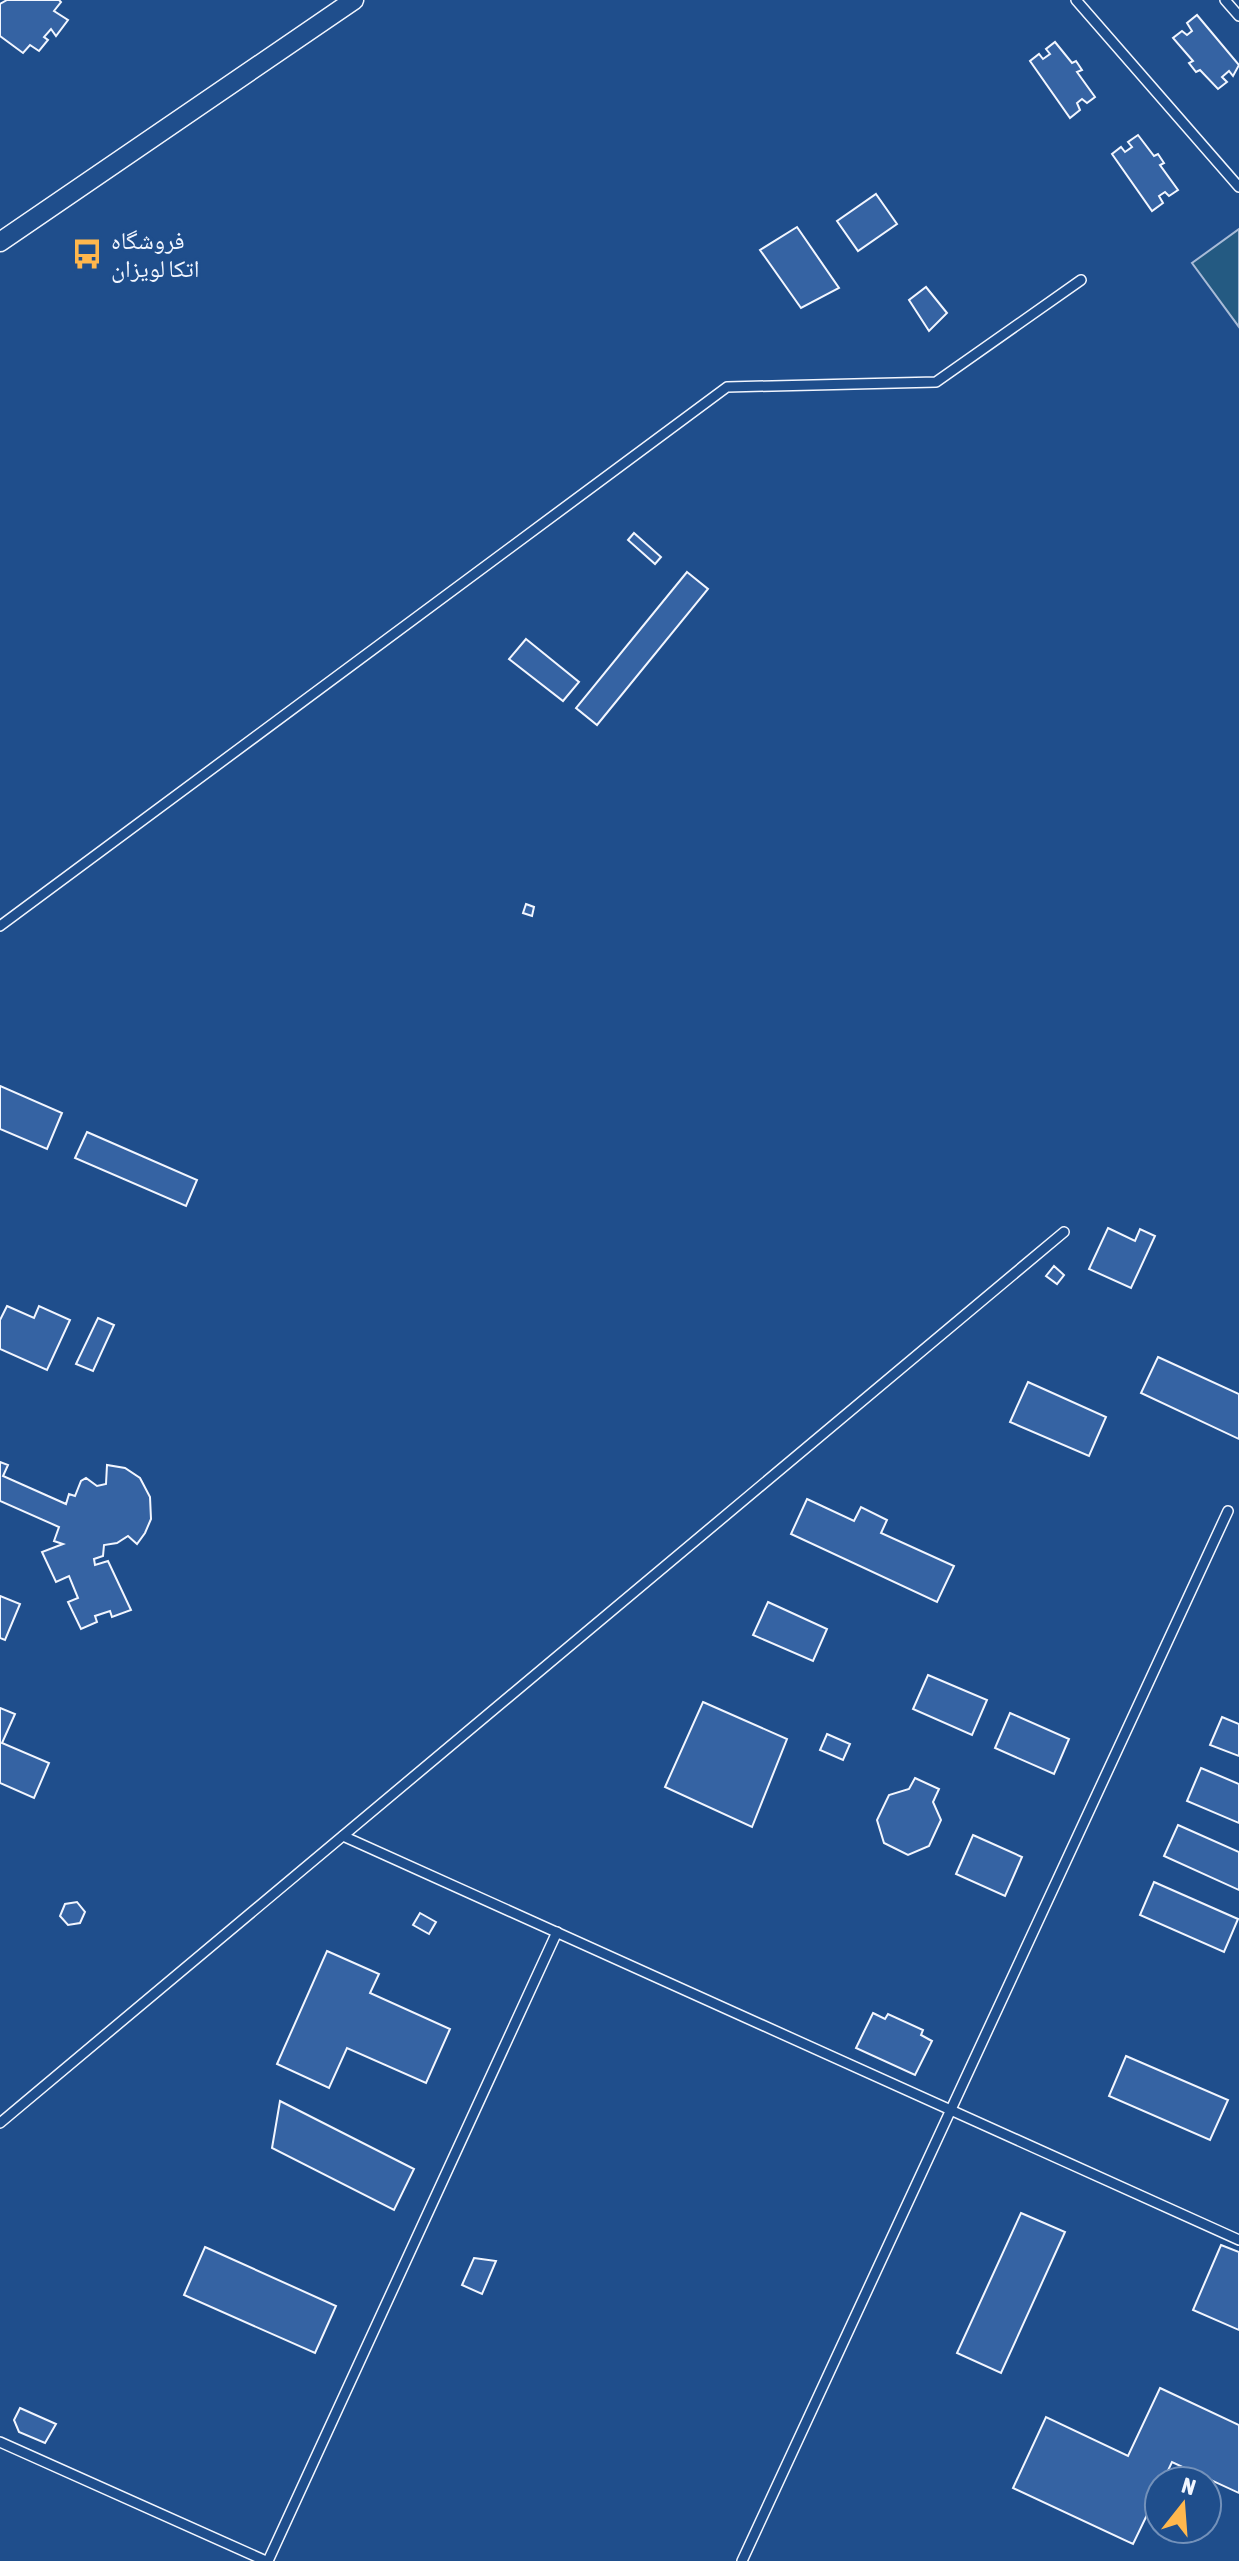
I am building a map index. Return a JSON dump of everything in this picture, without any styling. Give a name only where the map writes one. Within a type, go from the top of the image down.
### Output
[{"type":"street","points":[[0,242],[354,0]]},
{"type":"lane","points":[[1076,0],[1239,187]]},
{"type":"lane","points":[[1225,0],[1239,16]]},
{"type":"lane","points":[[0,926],[727,387],[936,382],[1081,280]]},
{"type":"lane","points":[[0,2123],[1064,1232]]},
{"type":"lane","points":[[742,2561],[1228,1511]]},
{"type":"lane","points":[[343,1836],[1239,2240]]},
{"type":"lane","points":[[0,2442],[267,2561],[557,1932]]},
{"type":"shaded area","points":[[1239,229],[1239,327],[1192,263]]},
{"type":"building","points":[[7,0],[59,0],[61,2],[54,11],[68,20],[56,36],[51,29],[44,37],[48,40],[39,51],[30,45],[23,53],[0,36],[0,4]]},
{"type":"building","points":[[1197,15],[1239,65],[1233,76],[1229,71],[1222,77],[1227,82],[1218,89],[1200,70],[1196,72],[1189,63],[1193,61],[1173,38],[1182,31],[1187,35],[1192,31],[1187,23]]},
{"type":"building","points":[[1055,42],[1072,63],[1076,61],[1082,70],[1077,72],[1095,97],[1087,103],[1082,99],[1077,103],[1080,110],[1070,118],[1030,61],[1039,54],[1043,59],[1050,54],[1046,49]]},
{"type":"building","points":[[1138,135],[1154,156],[1158,154],[1164,163],[1160,165],[1178,190],[1169,196],[1165,192],[1159,196],[1163,203],[1152,211],[1112,154],[1121,147],[1125,152],[1132,147],[1128,142]]},
{"type":"building","points":[[876,194],[897,224],[858,251],[837,221]]},
{"type":"building","points":[[797,227],[839,288],[801,308],[760,250]]},
{"type":"building","points":[[926,287],[947,313],[929,331],[909,300]]},
{"type":"building","points":[[634,533],[661,557],[655,564],[628,540]]},
{"type":"building","points":[[687,572],[708,589],[597,725],[576,708]]},
{"type":"building","points":[[526,639],[579,682],[563,701],[509,659]]},
{"type":"building","points":[[526,904],[534,907],[532,916],[523,913]]},
{"type":"building","points":[[0,1086],[62,1113],[47,1149],[0,1129]]},
{"type":"building","points":[[87,1132],[197,1180],[186,1206],[75,1158]]},
{"type":"building","points":[[1108,1228],[1135,1241],[1140,1229],[1155,1236],[1131,1288],[1089,1269]]},
{"type":"building","points":[[1054,1266],[1064,1275],[1057,1284],[1046,1276]]},
{"type":"building","points":[[7,1306],[34,1318],[39,1306],[70,1320],[47,1370],[0,1349],[0,1320]]},
{"type":"building","points":[[98,1318],[114,1325],[93,1371],[76,1364]]},
{"type":"building","points":[[1158,1357],[1239,1394],[1239,1439],[1141,1393]]},
{"type":"building","points":[[1028,1382],[1106,1417],[1089,1456],[1010,1422]]},
{"type":"building","points":[[0,1462],[8,1465],[3,1476],[66,1504],[69,1494],[75,1496],[81,1481],[86,1478],[97,1486],[106,1484],[107,1465],[125,1468],[140,1478],[150,1497],[151,1519],[145,1533],[137,1544],[128,1536],[117,1543],[104,1545],[103,1556],[94,1559],[95,1565],[108,1561],[131,1610],[112,1617],[110,1611],[95,1616],[97,1622],[81,1629],[68,1602],[78,1598],[69,1576],[56,1582],[42,1552],[63,1544],[54,1541],[59,1527],[0,1501]]},
{"type":"building","points":[[807,1499],[854,1521],[861,1507],[887,1520],[881,1533],[954,1566],[937,1602],[791,1534]]},
{"type":"building","points":[[0,1596],[20,1604],[5,1640],[0,1638]]},
{"type":"building","points":[[768,1602],[827,1629],[813,1661],[753,1635]]},
{"type":"building","points":[[928,1675],[987,1700],[972,1735],[913,1709]]},
{"type":"building","points":[[703,1702],[787,1739],[752,1827],[665,1787]]},
{"type":"building","points":[[0,1708],[15,1714],[2,1743],[49,1763],[34,1798],[0,1783]]},
{"type":"building","points":[[1010,1713],[1069,1739],[1054,1774],[995,1748]]},
{"type":"building","points":[[1222,1717],[1239,1724],[1239,1756],[1210,1745]]},
{"type":"building","points":[[827,1734],[850,1744],[843,1760],[820,1750]]},
{"type":"building","points":[[1201,1768],[1239,1784],[1239,1823],[1187,1801]]},
{"type":"building","points":[[915,1778],[939,1789],[933,1802],[941,1820],[929,1846],[908,1855],[884,1843],[877,1820],[889,1795],[909,1789]]},
{"type":"building","points":[[1178,1825],[1239,1852],[1239,1890],[1164,1856]]},
{"type":"building","points":[[973,1835],[1022,1857],[1005,1896],[956,1874]]},
{"type":"building","points":[[1154,1882],[1238,1919],[1224,1952],[1140,1915]]},
{"type":"building","points":[[77,1902],[85,1912],[80,1923],[68,1925],[60,1916],[65,1904]]},
{"type":"building","points":[[420,1913],[436,1922],[429,1934],[413,1925]]},
{"type":"building","points":[[327,1951],[379,1974],[370,1993],[450,2029],[426,2083],[347,2048],[329,2088],[277,2064]]},
{"type":"building","points":[[873,2013],[885,2019],[888,2014],[923,2030],[921,2035],[932,2041],[915,2075],[856,2048]]},
{"type":"building","points":[[1126,2056],[1228,2100],[1210,2140],[1109,2096]]},
{"type":"building","points":[[280,2101],[414,2169],[394,2210],[272,2148]]},
{"type":"building","points":[[1021,2213],[1065,2232],[1001,2373],[957,2353]]},
{"type":"building","points":[[1221,2245],[1239,2252],[1239,2330],[1193,2310]]},
{"type":"building","points":[[205,2247],[336,2306],[315,2353],[184,2295]]},
{"type":"building","points":[[474,2258],[496,2261],[482,2294],[462,2285]]},
{"type":"building","points":[[1160,2388],[1239,2425],[1239,2493],[1223,2486],[1223,2465],[1178,2465],[1172,2462],[1171,2465],[1143,2465],[1143,2523],[1133,2544],[1013,2488],[1046,2417],[1128,2456]]},
{"type":"building","points":[[20,2408],[56,2424],[45,2443],[19,2432],[14,2420]]},
{"type":"place","name":"فروشگاه اتکا لویزان","points":[[87,254]]}]
